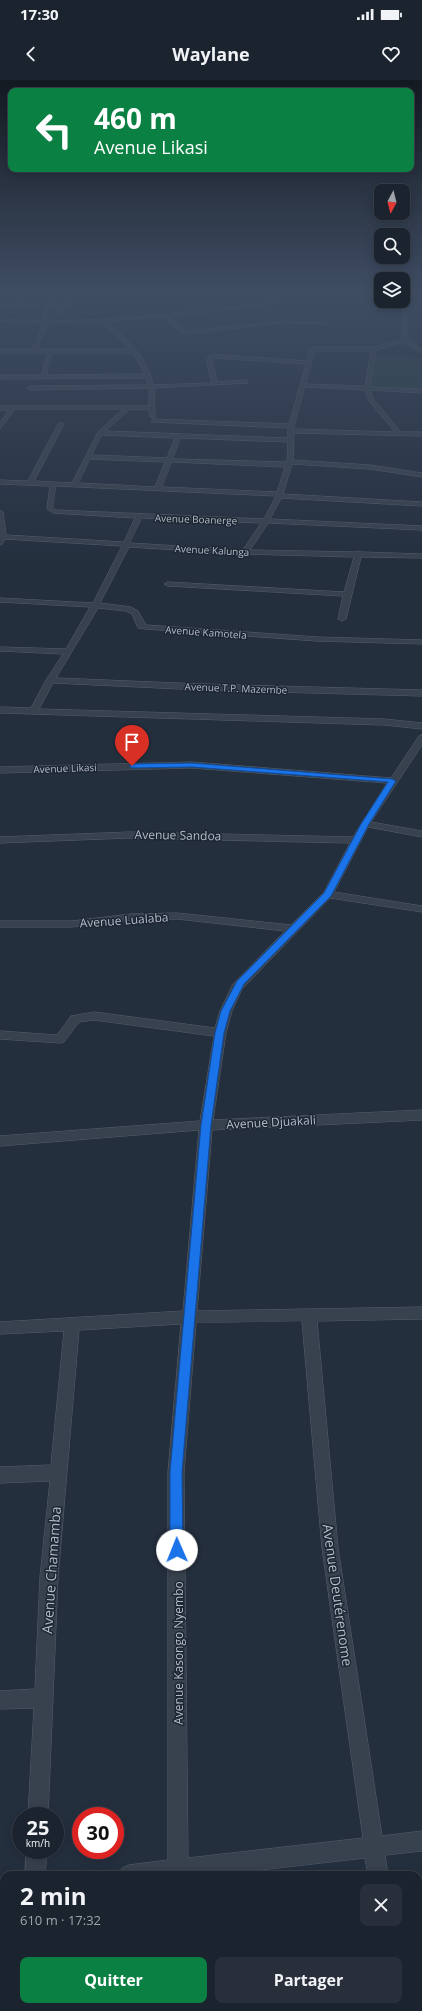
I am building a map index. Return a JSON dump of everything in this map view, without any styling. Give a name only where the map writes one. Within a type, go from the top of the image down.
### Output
[{"type":"street","points":[[150,382],[155,435]]},
{"type":"street","points":[[30,388],[151,386],[242,382]]},
{"type":"street","points":[[245,552],[266,521],[279,495],[290,464],[292,428],[303,382]]},
{"type":"street","points":[[368,382],[367,388],[371,400],[399,433]]},
{"type":"street","points":[[302,385],[422,391]]},
{"type":"street","points":[[0,408],[152,408]]},
{"type":"street","points":[[0,427],[13,408]]},
{"type":"street","points":[[76,484],[100,433],[127,409]]},
{"type":"street","points":[[153,421],[422,434]]},
{"type":"street","points":[[30,483],[61,424]]},
{"type":"street","points":[[100,433],[291,440]]},
{"type":"street","points":[[158,488],[179,436]]},
{"type":"street","points":[[87,458],[374,467],[422,475]]},
{"type":"street","points":[[0,482],[158,488],[422,504]]},
{"type":"street","name":"Avenue Boanerge","points":[[53,484],[49,505],[51,510],[138,516],[422,528]]},
{"type":"street","points":[[0,512],[2,540]]},
{"type":"street","points":[[34,711],[40,695],[69,652],[96,605],[127,545],[138,516]]},
{"type":"street","name":"Avenue Kalunga","points":[[2,540],[245,552],[325,555],[358,553],[422,556]]},
{"type":"street","points":[[342,619],[347,594],[358,564],[358,553]]},
{"type":"street","points":[[168,584],[347,594]]},
{"type":"street","name":"Avenue Kamotela","points":[[0,600],[96,605],[133,611],[138,623],[146,627],[317,639],[422,642]]},
{"type":"street","points":[[0,649],[69,652]]},
{"type":"street","name":"Avenue T.P. Mazembe","points":[[50,680],[202,687],[422,693]]},
{"type":"street","points":[[0,710],[376,722],[422,726]]},
{"type":"street","name":"Avenue Kasongo Nyembo","points":[[178,1869],[176,1472],[206,1125],[220,1033],[226,1011],[240,983],[328,894],[365,824],[392,781],[422,738]]},
{"type":"street","points":[[409,756],[422,759]]},
{"type":"street","name":"Avenue Likasi","points":[[0,770],[192,765],[392,781]]},
{"type":"street","points":[[365,824],[422,834]]},
{"type":"street","name":"Avenue Sandoa","points":[[0,840],[129,835],[282,837],[357,840]]},
{"type":"street","points":[[328,894],[422,909]]},
{"type":"street","name":"Avenue Lualaba","points":[[0,924],[72,924],[131,917],[177,916],[295,929]]},
{"type":"street","points":[[0,1035],[60,1039],[75,1019],[94,1016],[220,1033]]},
{"type":"street","name":"Avenue Djuakali","points":[[0,1141],[206,1125],[422,1115]]},
{"type":"street","points":[[0,1328],[190,1317],[422,1313]]},
{"type":"street","name":"Avenue Deutérenome","points":[[309,1314],[330,1548],[377,1871]]},
{"type":"street","name":"Avenue Chamamba","points":[[38,1807],[49,1576],[72,1325]]},
{"type":"street","points":[[0,1475],[58,1473]]},
{"type":"street","points":[[0,1700],[44,1698]]},
{"type":"street","points":[[162,1871],[178,1869],[203,1870],[374,1846],[422,1841]]},
{"type":"street","points":[[35,1871],[36,1859]]},
{"type":"green space","points":[[372,382],[422,382],[422,390],[371,388]]},
{"type":"route","points":[[132,766],[192,765],[392,781],[365,824],[328,894],[240,983],[226,1011],[220,1033],[206,1125],[176,1472],[177,1550]]}]
